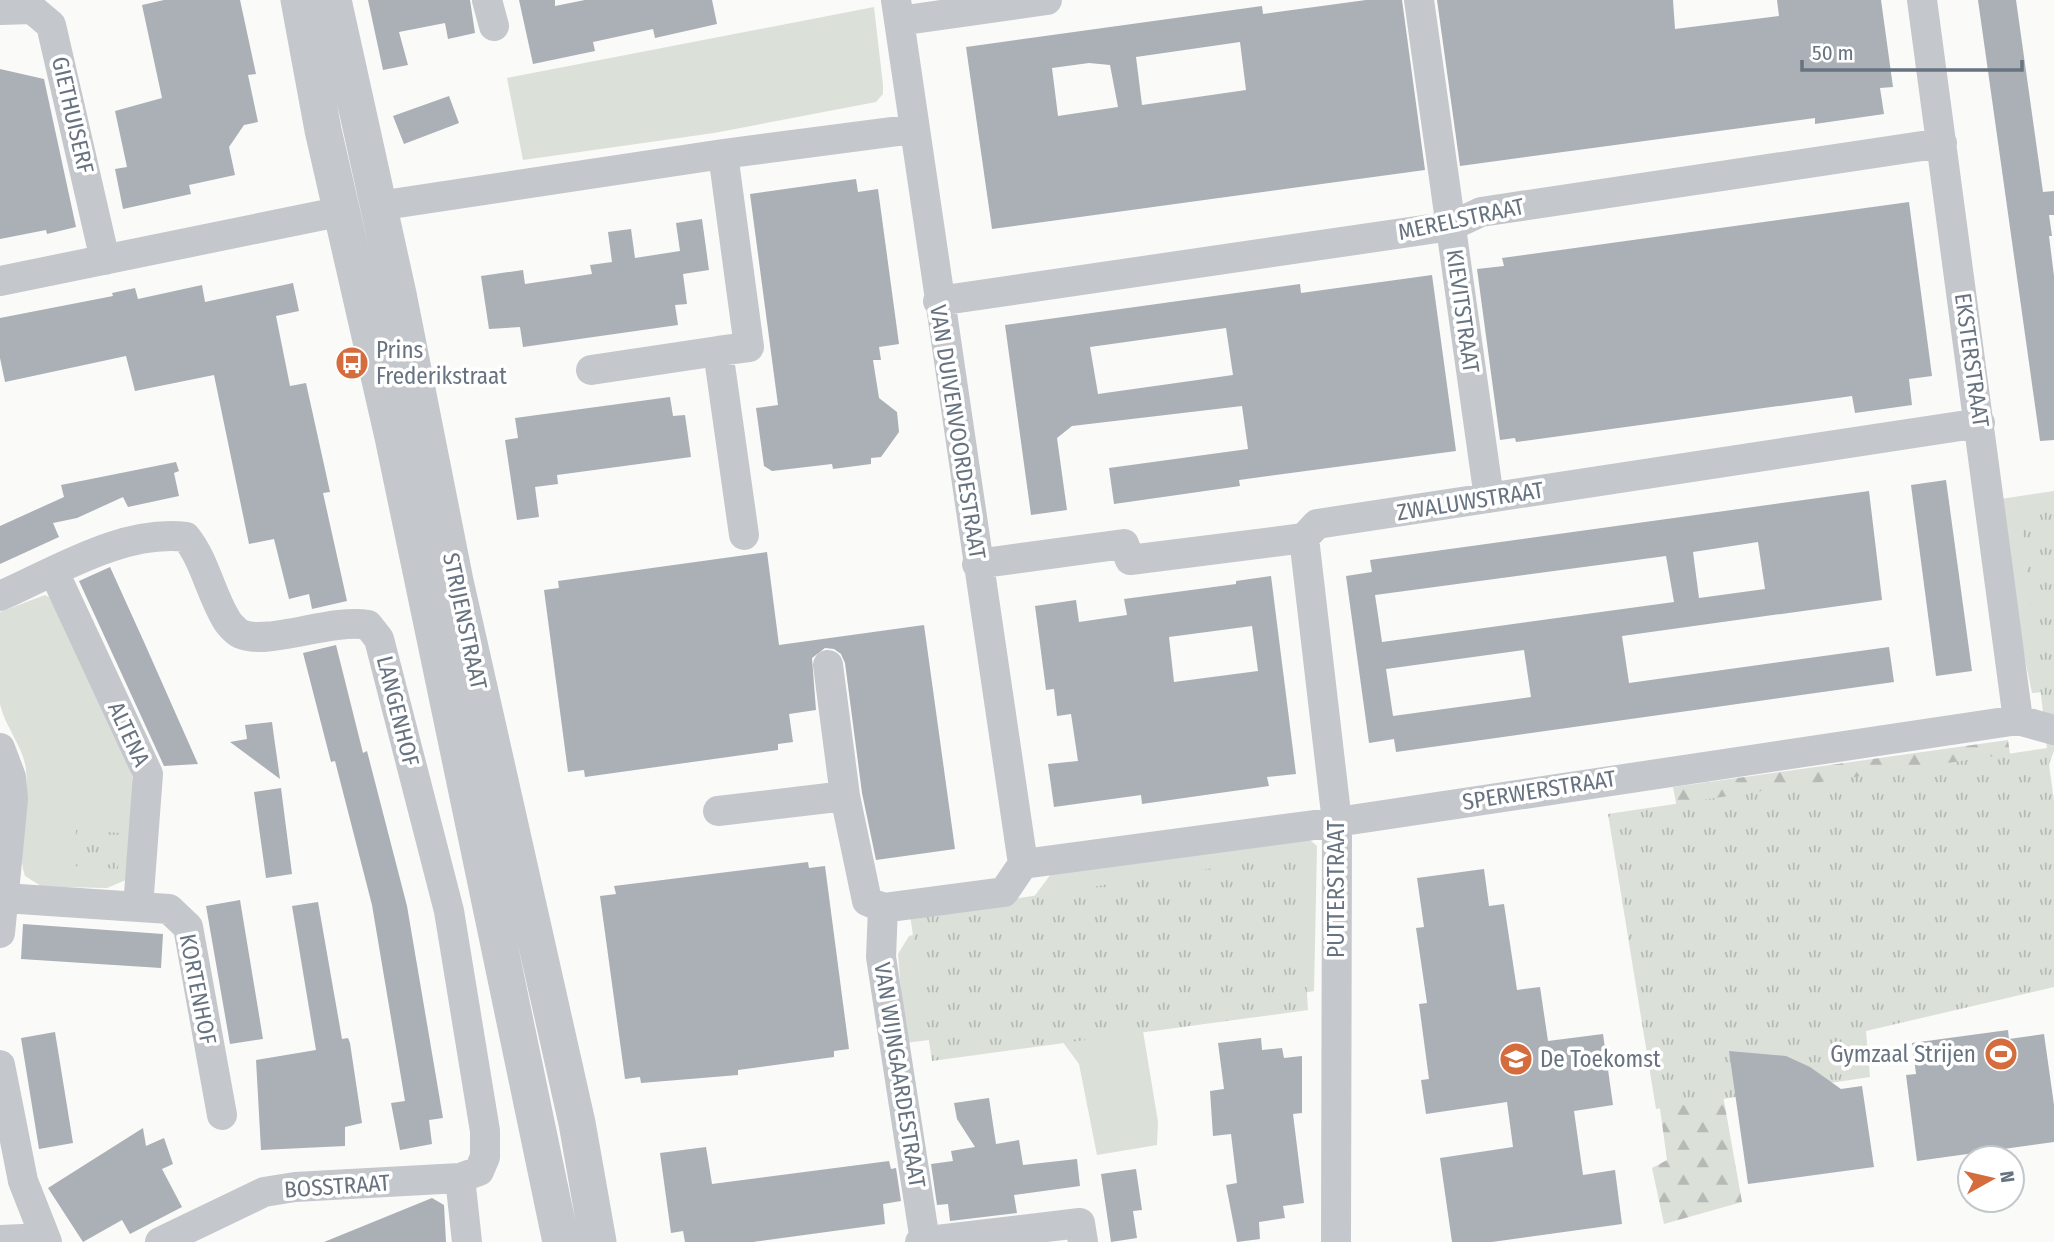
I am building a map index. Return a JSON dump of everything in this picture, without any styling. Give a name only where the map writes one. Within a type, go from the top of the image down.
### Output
[{"type":"street","name":"STRIJENSTRAAT","points":[[299,0],[323,130],[361,208],[458,594],[577,1123],[598,1242]]},
{"type":"street","name":"STRIJENSTRAAT","points":[[333,0],[361,208],[561,1242]]},
{"type":"street","points":[[897,10],[1047,0]]},
{"type":"street","name":"KIEVITSTRAAT","points":[[1419,0],[1489,498]]},
{"type":"street","name":"EKSTERSTRAAT","points":[[1922,0],[2018,720]]},
{"type":"street","name":"GIETHUISERF","points":[[0,10],[32,9],[51,25],[105,260]]},
{"type":"street","name":"VAN DUIVENVOORDESTRAAT","points":[[897,10],[1023,863]]},
{"type":"street","points":[[0,281],[361,208],[723,154],[914,129]]},
{"type":"street","name":"MERELSTRAAT","points":[[938,301],[1451,226],[1481,212],[1942,143]]},
{"type":"street","points":[[591,370],[749,346],[723,154]]},
{"type":"street","points":[[718,351],[744,535]]},
{"type":"street","name":"ZWALUWSTRAAT","points":[[977,564],[1124,544],[1130,560],[1304,538],[1317,524],[1980,423]]},
{"type":"street","name":"LANGENHOF","points":[[0,596],[134,541],[168,534],[186,537],[196,549],[227,620],[240,634],[260,637],[350,622],[368,625],[379,639],[447,902],[485,1131],[485,1157],[479,1171],[460,1178]]},
{"type":"street","name":"PUTTERSTRAAT","points":[[1304,538],[1337,822],[1336,1242]]},
{"type":"street","name":"ALTENA","points":[[54,572],[148,774],[138,907]]},
{"type":"street","points":[[828,665],[845,796],[867,901],[883,908],[1004,892],[1023,863]]},
{"type":"street","name":"SPERWERSTRAAT","points":[[1023,863],[1337,822],[2018,720],[2054,730]]},
{"type":"street","points":[[0,748],[11,777],[13,799],[0,933]]},
{"type":"street","points":[[718,811],[845,796]]},
{"type":"street","name":"KORTENHOF","points":[[4,898],[169,909],[188,927],[222,1115]]},
{"type":"street","name":"VAN WIJNGAARDESTRAAT","points":[[883,908],[881,957],[923,1242],[1080,1223],[1083,1242]]},
{"type":"street","points":[[0,1065],[23,1181],[46,1240],[0,1240]]},
{"type":"street","points":[[460,1178],[467,1242]]},
{"type":"street","name":"BOSSTRAAT","points":[[160,1242],[264,1192],[295,1186],[460,1178]]},
{"type":"green space","points":[[874,7],[883,85],[883,94],[876,102],[714,133],[523,160],[507,78]]},
{"type":"green space","points":[[2054,491],[2054,691],[2032,693],[2013,602],[2000,499]]},
{"type":"green space","points":[[2054,505],[2054,751],[2049,764],[2054,801],[2054,987],[1866,1031],[1870,1077],[1656,1109],[1608,814],[2047,748],[2020,509]]},
{"type":"green space","points":[[45,595],[56,601],[128,759],[135,789],[128,879],[107,888],[41,886],[25,876],[22,863],[26,769],[0,704],[0,612]]},
{"type":"green space","points":[[2008,740],[2014,783],[1678,813],[1673,787]]},
{"type":"green space","points":[[76,830],[121,833],[118,869],[74,866]]},
{"type":"green space","points":[[1309,839],[1317,846],[1314,991],[1214,1009],[1143,1031],[1158,1122],[1157,1145],[1097,1155],[1079,1064],[1062,1041],[961,1036],[905,1043],[898,954],[909,936],[1027,906],[1051,874]]},
{"type":"green space","points":[[1298,855],[1308,1010],[932,1061],[910,915]]},
{"type":"green space","points":[[1653,1057],[1721,1084],[1742,1202],[1664,1224],[1652,1168],[1667,1160]]},
{"type":"building","points":[[164,0],[240,0],[256,74],[248,75],[258,122],[244,125],[229,147],[235,175],[189,185],[191,194],[123,209],[115,169],[127,167],[115,111],[162,98],[142,5]]},
{"type":"building","points":[[368,0],[470,0],[475,33],[448,39],[445,23],[399,32],[408,65],[383,70]]},
{"type":"building","points":[[519,0],[555,0],[555,6],[585,0],[712,0],[717,24],[655,38],[653,29],[593,42],[595,51],[533,64]]},
{"type":"building","points":[[1366,0],[1402,0],[1425,170],[992,229],[966,47],[1262,6],[1263,14]],"holes":[[[1240,42],[1246,90],[1142,105],[1136,57]],[[1089,63],[1110,65],[1118,107],[1058,116],[1052,68]]]},
{"type":"building","points":[[1437,0],[1673,0],[1675,29],[1779,16],[1777,0],[1881,0],[1893,87],[1880,88],[1884,114],[1815,124],[1815,118],[1460,166]]},
{"type":"building","points":[[1978,0],[2016,0],[2043,192],[2054,191],[2054,215],[2049,215],[2052,236],[2049,236],[2054,276],[2054,440],[2040,441]]},
{"type":"building","points":[[0,69],[44,79],[76,227],[47,234],[46,230],[0,239]]},
{"type":"building","points":[[449,96],[459,123],[404,144],[393,116]]},
{"type":"building","points":[[856,179],[858,192],[878,189],[899,344],[879,347],[881,360],[873,360],[879,398],[897,412],[899,432],[881,457],[871,458],[871,464],[833,469],[832,464],[772,471],[764,466],[756,408],[778,405],[750,194]]},
{"type":"building","points":[[1909,202],[1932,376],[1909,379],[1912,405],[1855,413],[1852,396],[1516,442],[1515,438],[1500,440],[1477,269],[1504,266],[1502,258]]},
{"type":"building","points":[[702,219],[709,270],[683,274],[687,304],[675,305],[678,325],[523,347],[520,327],[489,329],[481,276],[523,270],[525,284],[592,274],[590,265],[612,262],[608,232],[631,229],[635,258],[680,251],[676,223]]},
{"type":"building","points":[[1432,275],[1456,451],[1239,480],[1240,486],[1114,504],[1109,468],[1248,449],[1242,406],[1072,426],[1057,438],[1067,510],[1031,515],[1005,325],[1300,284],[1301,293]],"holes":[[[1226,328],[1233,375],[1098,394],[1090,347]]]},
{"type":"building","points":[[293,283],[299,311],[276,316],[290,386],[306,383],[330,492],[323,493],[347,601],[312,609],[309,594],[289,599],[274,539],[249,544],[214,375],[135,391],[126,356],[5,382],[0,358],[0,318],[113,296],[112,293],[135,288],[138,299],[202,285],[205,302]]},
{"type":"building","points":[[670,397],[673,416],[685,415],[691,457],[557,475],[558,484],[535,487],[539,517],[517,520],[505,440],[518,438],[515,418]]},
{"type":"building","points":[[176,462],[179,471],[174,473],[179,496],[128,507],[123,497],[77,518],[53,523],[59,537],[0,564],[0,526],[64,497],[61,485]]},
{"type":"building","points":[[1946,480],[1972,671],[1936,676],[1911,485]]},
{"type":"building","points":[[1869,491],[1882,600],[1622,636],[1629,683],[1889,647],[1894,682],[1396,752],[1394,739],[1369,743],[1346,576],[1372,572],[1370,560]],"holes":[[[1758,542],[1765,589],[1699,598],[1693,552]],[[1666,556],[1674,602],[1382,642],[1375,595]],[[1524,650],[1531,697],[1393,716],[1386,669]]]},
{"type":"building","points":[[767,552],[779,645],[924,625],[955,849],[876,860],[862,793],[845,663],[841,654],[834,649],[825,648],[812,658],[816,710],[789,714],[793,742],[778,744],[778,750],[585,777],[584,770],[568,772],[544,590],[559,588],[558,581]]},
{"type":"building","points":[[110,567],[198,764],[164,766],[79,581]]},
{"type":"building","points":[[1271,576],[1296,774],[1267,777],[1269,786],[1142,804],[1141,795],[1054,807],[1048,764],[1078,761],[1071,714],[1057,716],[1054,689],[1046,690],[1035,606],[1076,600],[1079,622],[1127,615],[1124,599],[1236,584],[1236,581]],"holes":[[[1252,626],[1258,671],[1174,682],[1169,637]]]},
{"type":"building","points":[[336,645],[363,753],[367,751],[407,906],[443,1118],[429,1120],[432,1144],[400,1150],[391,1103],[405,1101],[372,905],[335,761],[331,762],[303,653]]},
{"type":"building","points":[[272,722],[280,779],[230,742],[247,739],[245,725]]},
{"type":"building","points":[[281,788],[292,874],[266,878],[254,792]]},
{"type":"building","points":[[808,862],[809,868],[825,866],[849,1049],[834,1051],[834,1057],[738,1070],[738,1075],[641,1083],[640,1077],[625,1079],[600,896],[616,894],[614,886]]},
{"type":"building","name":"De Toekomst","points":[[1484,869],[1489,906],[1504,904],[1517,990],[1540,987],[1548,1041],[1603,1034],[1613,1105],[1574,1111],[1583,1175],[1615,1170],[1622,1224],[1492,1242],[1452,1242],[1440,1158],[1513,1147],[1507,1102],[1426,1114],[1421,1080],[1429,1079],[1419,1004],[1427,1003],[1416,928],[1424,927],[1417,878]]},
{"type":"building","points":[[240,900],[263,1039],[230,1044],[206,906]]},
{"type":"building","points":[[318,902],[342,1039],[348,1038],[350,1043],[362,1123],[345,1127],[345,1146],[261,1150],[256,1060],[316,1050],[292,906]]},
{"type":"building","points":[[23,924],[163,934],[161,968],[21,959]]},
{"type":"building","points":[[2008,1030],[2009,1039],[2044,1034],[2054,1105],[2054,1142],[2026,1146],[1956,1144],[1956,1156],[1917,1161],[1906,1075],[1916,1074],[1912,1043]]},
{"type":"building","points":[[55,1032],[73,1143],[39,1149],[21,1038]]},
{"type":"building","points":[[1261,1038],[1262,1050],[1282,1048],[1284,1058],[1302,1056],[1302,1113],[1293,1114],[1304,1203],[1283,1206],[1285,1218],[1259,1222],[1260,1239],[1237,1242],[1226,1185],[1237,1183],[1231,1134],[1213,1136],[1210,1091],[1224,1089],[1218,1043]]},
{"type":"building","points":[[1729,1051],[1786,1056],[1810,1067],[1841,1089],[1862,1086],[1874,1167],[1748,1184]]},
{"type":"building","points":[[989,1098],[996,1144],[1019,1140],[1023,1165],[1077,1159],[1080,1186],[1014,1195],[1017,1213],[950,1221],[948,1204],[937,1205],[931,1164],[953,1161],[951,1151],[975,1147],[957,1119],[954,1103]]},
{"type":"building","points":[[143,1128],[146,1146],[164,1138],[173,1164],[162,1169],[182,1207],[130,1234],[122,1220],[83,1242],[48,1188]]},
{"type":"building","points":[[706,1147],[712,1184],[889,1161],[891,1169],[896,1168],[901,1201],[883,1204],[885,1224],[753,1242],[685,1242],[683,1231],[671,1233],[660,1153]]},
{"type":"building","points":[[1136,1169],[1142,1210],[1133,1211],[1137,1238],[1111,1242],[1101,1174]]},
{"type":"building","points":[[432,1198],[444,1205],[446,1242],[324,1242]]},
{"type":"place","name":"Prins Frederikstraat","points":[[352,363]]},
{"type":"place","name":"Gymzaal Strijen","points":[[2001,1054]]},
{"type":"place","name":"De Toekomst","points":[[1516,1059]]}]
